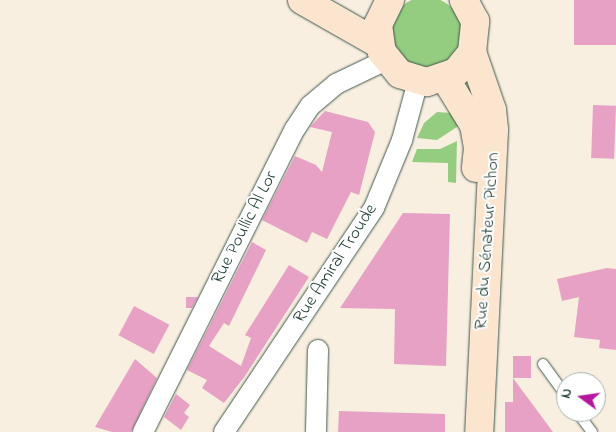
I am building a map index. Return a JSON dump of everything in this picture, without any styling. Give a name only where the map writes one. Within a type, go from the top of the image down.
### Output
[{"type":"main road","points":[[302,0],[383,52],[400,74],[418,81],[445,78],[465,63],[472,52],[475,21],[464,0]]},
{"type":"main road","points":[[383,52],[381,16],[390,0]]},
{"type":"main road","name":"Rue du Sénateur Pichon","points":[[472,52],[492,110],[494,130],[479,432]]},
{"type":"main road","name":"Rue du Sénateur Pichon","points":[[445,78],[474,125],[478,148],[467,290],[463,432]]},
{"type":"street","name":"Rue Poullic Al Lor","points":[[143,432],[292,136],[310,106],[336,84],[383,52]]},
{"type":"street","name":"Rue Amiral Troude","points":[[224,432],[374,208],[402,140],[418,81]]},
{"type":"street","points":[[316,432],[318,350]]},
{"type":"lane","points":[[543,364],[556,382]]},
{"type":"green space","points":[[426,-3],[446,3],[456,13],[462,33],[456,53],[446,63],[426,69],[406,63],[396,53],[390,33],[396,13],[406,3]]},
{"type":"green space","points":[[437,112],[450,113],[463,123],[437,140],[417,138],[424,123]]},
{"type":"green space","points":[[457,141],[456,183],[448,182],[448,163],[412,162],[417,149],[440,149]]},
{"type":"building","points":[[574,0],[616,0],[616,45],[574,45]]},
{"type":"building","points":[[593,105],[616,106],[614,159],[591,158]]},
{"type":"building","points":[[325,111],[368,122],[375,132],[359,195],[351,192],[327,239],[312,232],[307,243],[262,220],[295,156],[316,165],[322,172],[332,132],[310,127]]},
{"type":"building","points":[[403,213],[450,214],[446,366],[394,364],[395,309],[340,308]]},
{"type":"building","points":[[252,242],[266,250],[229,326],[224,323],[209,346],[241,366],[251,338],[245,335],[289,265],[309,277],[245,376],[224,403],[202,388],[207,380],[187,370]]},
{"type":"building","points":[[607,268],[616,269],[616,350],[599,348],[600,340],[574,337],[579,297],[562,301],[557,279]]},
{"type":"building","points":[[186,297],[198,297],[192,308],[186,308]]},
{"type":"building","points":[[134,306],[169,325],[154,354],[119,335]]},
{"type":"building","points":[[513,356],[531,356],[531,378],[513,378]]},
{"type":"building","points":[[135,359],[157,378],[131,432],[112,432],[95,427]]},
{"type":"building","points":[[513,378],[553,432],[505,432],[505,402],[513,402]]},
{"type":"building","points":[[176,394],[190,405],[184,413],[189,417],[181,430],[164,417]]},
{"type":"building","points":[[339,411],[445,414],[445,432],[338,432]]}]
